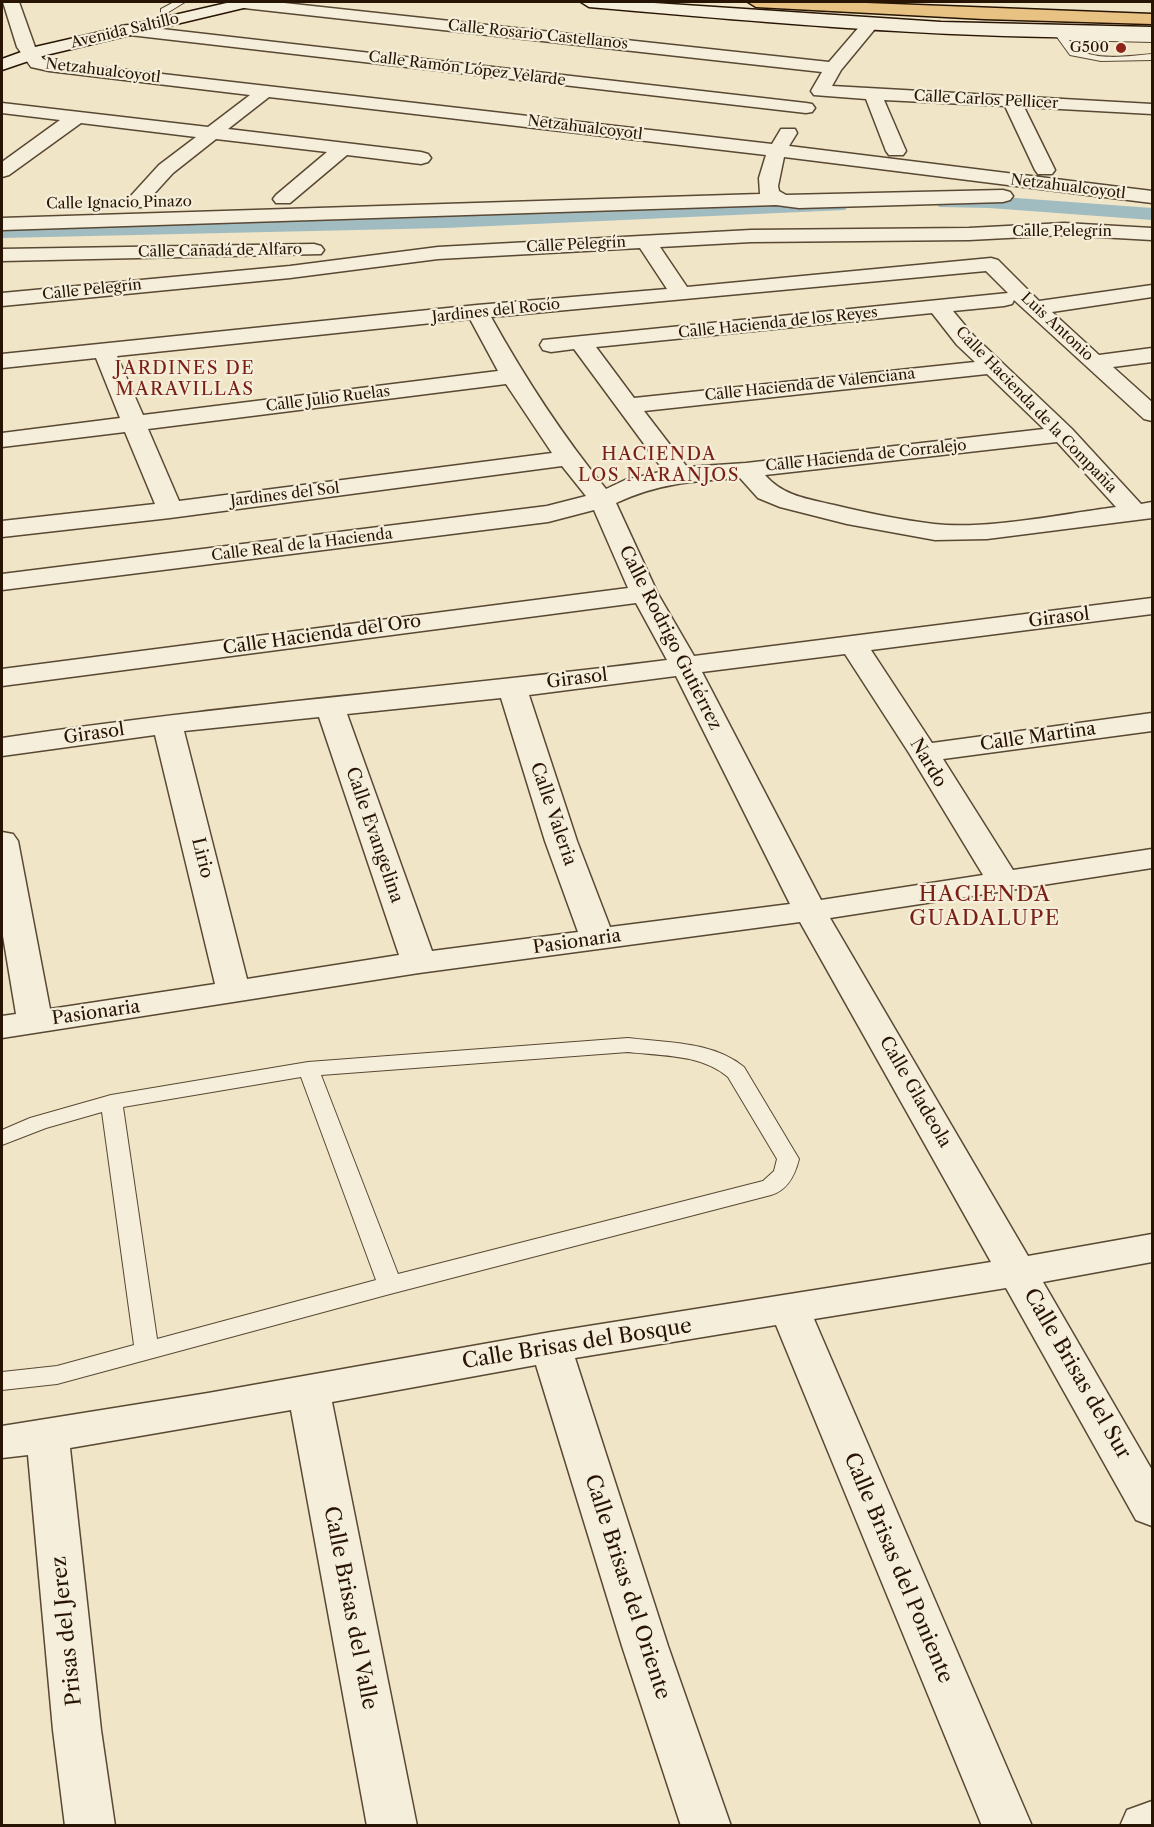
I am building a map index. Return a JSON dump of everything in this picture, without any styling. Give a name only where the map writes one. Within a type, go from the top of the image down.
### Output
[{"type":"main road","points":[[756,2],[890,10],[1152,19]]},
{"type":"main road","points":[[981,2],[1152,5]]},
{"type":"street","points":[[11,2],[26,44]]},
{"type":"street","name":"Avenida Saltillo","points":[[2,60],[26,44],[204,2]]},
{"type":"street","name":"Avenida Saltillo","points":[[2,65],[26,44],[127,30],[247,2]]},
{"type":"street","name":"Calle Rosario Castellanos","points":[[247,2],[833,68]]},
{"type":"street","points":[[589,2],[871,24],[1065,34],[1152,32]]},
{"type":"street","points":[[772,189],[776,150],[820,91],[833,68],[871,24]]},
{"type":"street","name":"Calle Ramón López Velarde","points":[[127,30],[806,108]]},
{"type":"street","points":[[434,80],[495,30]]},
{"type":"street","points":[[2,34],[26,44]]},
{"type":"street","name":"Netzahualcoyotl","points":[[26,44],[37,63],[49,66],[776,150],[1152,197]]},
{"type":"street","points":[[135,203],[166,169],[267,90]]},
{"type":"street","name":"Calle Carlos Pellicer","points":[[820,91],[1012,102],[1149,113]]},
{"type":"street","points":[[399,107],[416,94]]},
{"type":"street","points":[[873,94],[896,152]]},
{"type":"street","points":[[1012,102],[1045,170]]},
{"type":"street","points":[[2,108],[421,158]]},
{"type":"street","points":[[2,171],[77,117]]},
{"type":"street","points":[[283,199],[344,149]]},
{"type":"street","points":[[2,224],[363,214],[772,189],[800,202],[1036,196],[1152,204]]},
{"type":"street","name":"Calle Ignacio Pinazo","points":[[2,206],[237,201]]},
{"type":"street","name":"Calle Pelegrín","points":[[2,299],[320,269],[438,253],[646,241],[752,236],[969,234],[1064,230],[1152,234]]},
{"type":"street","name":"Luis Antonio","points":[[969,234],[991,264],[1034,308],[1152,414]]},
{"type":"street","points":[[646,241],[680,293]]},
{"type":"street","name":"Calle Cañadá de Alfaro","points":[[2,255],[380,248],[438,253]]},
{"type":"street","name":"Jardines del Rocío","points":[[2,361],[477,312],[786,285],[991,264]]},
{"type":"street","points":[[1034,308],[1152,291]]},
{"type":"street","name":"Calle Hacienda de los Reyes","points":[[551,345],[1004,299]]},
{"type":"street","name":"Calle Hacienda de la Compañía","points":[[939,307],[965,340],[991,367],[1144,511]]},
{"type":"street","name":"Calle Rodrigo Gutiérrez","points":[[477,312],[513,376],[568,458],[602,500],[644,594],[685,666],[810,911]]},
{"type":"street","points":[[580,342],[680,475]]},
{"type":"street","points":[[104,351],[170,510]]},
{"type":"street","points":[[1094,362],[1152,355]]},
{"type":"street","name":"Calle Hacienda de Valenciana","points":[[628,406],[991,367]]},
{"type":"street","name":"Calle Julio Ruelas","points":[[2,440],[513,376]]},
{"type":"street","name":"Calle Hacienda de Corralejo","points":[[602,500],[633,485],[680,475],[746,470],[1063,434]]},
{"type":"street","name":"Jardines del Sol","points":[[2,529],[170,510],[568,458]]},
{"type":"street","points":[[746,470],[767,493],[789,502],[847,516],[934,531],[987,531],[1144,511]]},
{"type":"street","name":"Calle Real de la Hacienda","points":[[2,582],[548,514],[602,500]]},
{"type":"street","name":"Calle Hacienda del Oro","points":[[2,678],[644,594]]},
{"type":"street","name":"Girasol","points":[[2,747],[167,724],[512,688],[1152,606]]},
{"type":"street","name":"Nardo","points":[[853,645],[924,753],[1003,881]]},
{"type":"street","name":"Calle Valeria","points":[[512,688],[561,841],[598,940]]},
{"type":"street","name":"Calle Evangelina","points":[[330,706],[419,963]]},
{"type":"street","name":"Calle Martina","points":[[924,753],[1152,722]]},
{"type":"street","name":"Lirio","points":[[167,724],[234,993]]},
{"type":"street","points":[[2,841],[35,1022]]},
{"type":"street","name":"Pasionaria","points":[[2,1027],[419,963],[810,911],[1152,859]]},
{"type":"street","name":"Calle Gladeola","points":[[810,911],[1019,1272]]},
{"type":"street","name":"Calle Brisas del Bosque","points":[[2,1442],[309,1391],[551,1347],[790,1310],[1152,1248]]},
{"type":"street","name":"Calle Brisas del Sur","points":[[1019,1272],[1152,1508]]},
{"type":"street","name":"Calle Brisas del Poniente","points":[[790,1310],[1007,1826]]},
{"type":"street","name":"Calle Brisas del Oriente","points":[[551,1347],[645,1646],[706,1826]]},
{"type":"street","name":"Calle Brisas del Valle","points":[[309,1391],[392,1826]]},
{"type":"street","name":"Prisas del Jerez","points":[[47,1435],[76,1718],[90,1826]]},
{"type":"street","points":[[1145,1826],[1152,1824]]},
{"type":"lane","points":[[164,11],[180,2]]},
{"type":"lane","points":[[1065,34],[1152,39]]},
{"type":"lane","points":[[1065,34],[1075,53],[1081,55],[1101,58],[1152,57]]},
{"type":"lane","points":[[2,1138],[20,1129],[111,1102],[308,1069],[628,1045],[699,1053],[724,1062],[736,1072],[788,1159],[784,1174],[771,1187],[390,1285],[57,1375],[2,1381]]},
{"type":"lane","points":[[308,1069],[390,1285]]},
{"type":"lane","points":[[111,1102],[147,1351]]},
{"type":"waterway","points":[[946,203],[989,202],[1152,214]]},
{"type":"waterway","points":[[2,232],[446,222],[838,206]]},
{"type":"place","name":"G500","points":[[1121,48]]},
{"type":"district","name":"JARDINES DE MARAVILLAS","points":[[185,379]]},
{"type":"district","name":"HACIENDA LOS NARANJOS","points":[[659,465]]},
{"type":"district","name":"HACIENDA GUADALUPE","points":[[985,907]]}]
